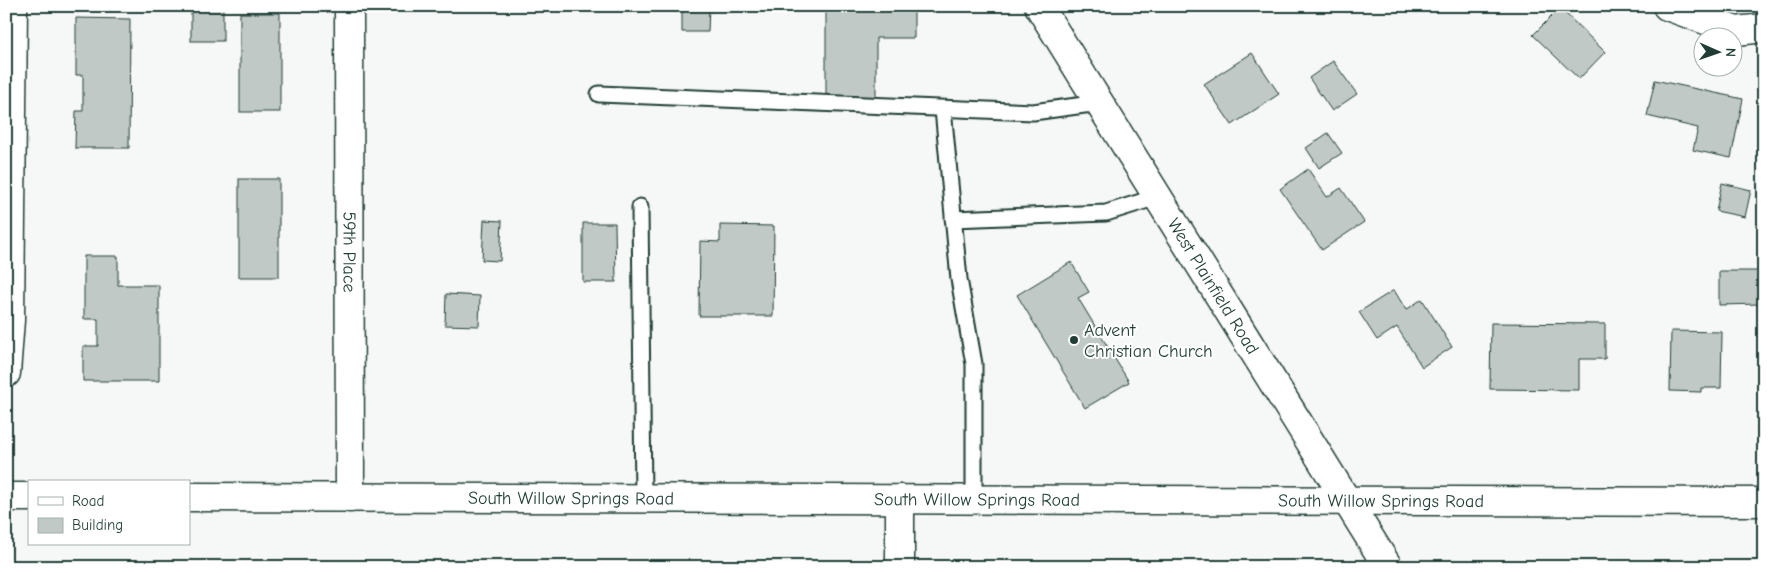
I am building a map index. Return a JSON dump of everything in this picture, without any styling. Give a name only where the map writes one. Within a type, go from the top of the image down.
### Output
[{"type":"street","points":[[6,373],[10,320],[12,6]]},
{"type":"street","name":"59th Place","points":[[349,6],[350,498]]},
{"type":"street","name":"West Plainfield Road","points":[[1040,6],[1388,567]]},
{"type":"street","points":[[1667,6],[1736,31],[1764,28]]},
{"type":"street","points":[[6,497],[28,497]]},
{"type":"street","name":"South Willow Springs Road","points":[[190,497],[1764,502]]},
{"type":"street","points":[[900,499],[900,567]]},
{"type":"lane","points":[[599,94],[1033,112],[1099,103]]},
{"type":"lane","points":[[943,109],[959,279],[974,364],[974,500]]},
{"type":"lane","points":[[953,218],[1106,213],[1157,197]]},
{"type":"lane","points":[[640,206],[643,498]]},
{"type":"building","points":[[191,6],[223,6],[223,41],[191,41]]},
{"type":"building","points":[[682,6],[709,6],[708,32],[682,32]]},
{"type":"building","points":[[826,6],[914,6],[914,38],[876,38],[876,98],[826,98]]},
{"type":"building","points":[[1204,6],[1217,6],[1208,12]]},
{"type":"building","points":[[1560,8],[1605,52],[1579,79],[1533,35]]},
{"type":"building","points":[[240,13],[280,13],[280,112],[240,112]]},
{"type":"building","points":[[76,18],[130,19],[129,148],[75,148],[76,111],[83,111],[83,75],[76,75]]},
{"type":"building","points":[[1252,53],[1279,94],[1232,125],[1204,84]]},
{"type":"building","points":[[1333,61],[1357,94],[1332,111],[1309,78]]},
{"type":"building","points":[[1655,80],[1743,99],[1731,158],[1693,150],[1698,128],[1647,116]]},
{"type":"building","points":[[1328,133],[1342,153],[1319,168],[1306,148]]},
{"type":"building","points":[[1308,169],[1327,197],[1341,188],[1364,222],[1322,250],[1280,189]]},
{"type":"building","points":[[239,179],[279,179],[279,277],[239,277]]},
{"type":"building","points":[[1722,183],[1751,190],[1745,217],[1716,211]]},
{"type":"building","points":[[484,220],[502,221],[500,261],[482,260]]},
{"type":"building","points":[[583,223],[615,223],[616,282],[583,282]]},
{"type":"building","points":[[720,225],[774,226],[773,316],[699,316],[700,241],[720,242]]},
{"type":"building","points":[[84,256],[118,256],[118,285],[159,285],[159,381],[83,381],[83,346],[98,346],[98,319],[84,319]]},
{"type":"building","name":"Advent Christian Church","points":[[1071,262],[1089,292],[1078,298],[1129,382],[1085,408],[1017,295]]},
{"type":"building","points":[[1719,271],[1760,271],[1761,304],[1719,305]]},
{"type":"building","points":[[1394,290],[1406,310],[1422,299],[1452,347],[1422,367],[1397,327],[1377,340],[1359,312]]},
{"type":"building","points":[[446,294],[480,296],[479,326],[445,325]]},
{"type":"building","points":[[1491,323],[1605,324],[1605,359],[1579,359],[1579,390],[1490,389]]},
{"type":"building","points":[[1671,331],[1722,332],[1721,388],[1701,388],[1701,392],[1670,391]]},
{"type":"place","name":"Advent Christian Church","points":[[1074,340]]}]
